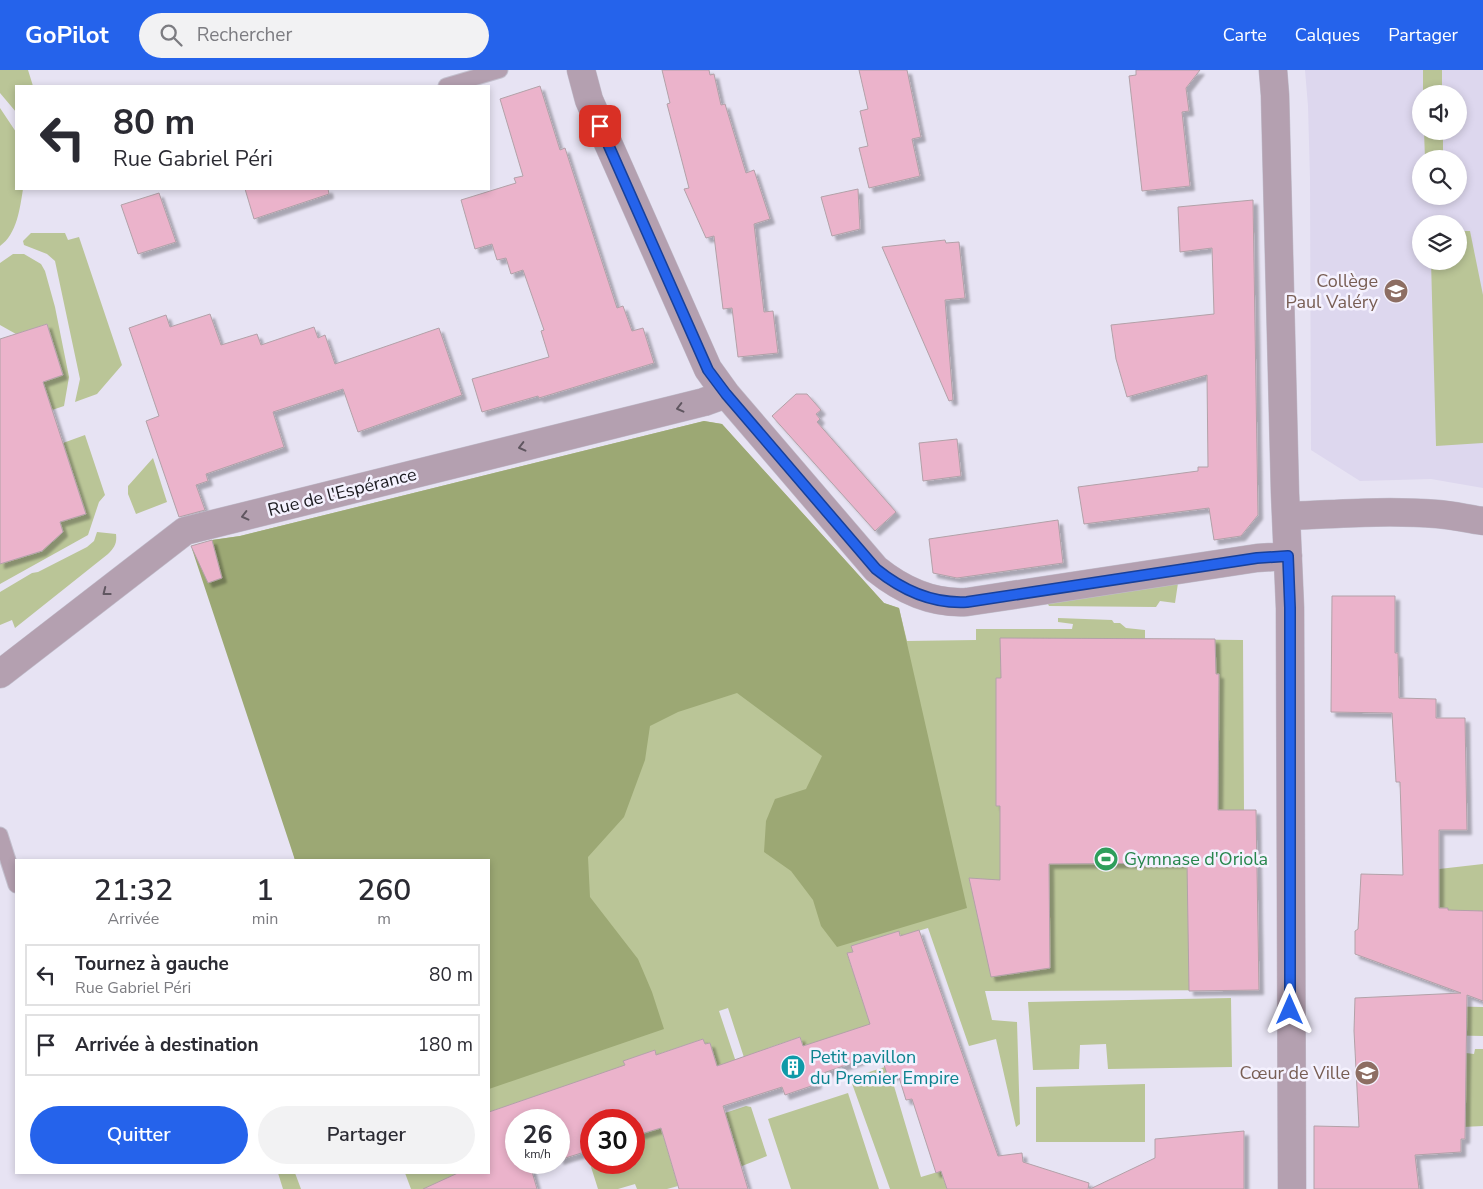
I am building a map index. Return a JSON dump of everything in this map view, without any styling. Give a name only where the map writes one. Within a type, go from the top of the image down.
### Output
[{"type":"street","points":[[581,70],[589,100],[702,358],[715,380],[876,569],[895,584],[929,598],[953,603],[1247,560],[1288,556]]},
{"type":"street","points":[[1273,70],[1290,608],[1292,1189]]},
{"type":"street","name":"Rue de l'Espérance","points":[[0,674],[185,531],[704,402],[726,394]]},
{"type":"street","points":[[1286,516],[1414,513],[1440,514],[1483,521]]},
{"type":"lane","points":[[449,85],[500,70]]},
{"type":"lane","points":[[0,835],[15,882]]},
{"type":"shaded area","name":"Collège Paul Valéry","points":[[1305,70],[1483,70],[1483,488],[1431,479],[1360,481],[1311,450],[1310,178]]},
{"type":"green space","points":[[0,70],[28,70],[33,85],[15,85],[15,111],[0,93]]},
{"type":"green space","points":[[1423,70],[1442,70],[1442,85],[1423,85]]},
{"type":"green space","points":[[0,108],[15,130],[15,190],[23,190],[14,228],[6,241],[0,246]]},
{"type":"green space","points":[[1424,140],[1443,140],[1443,150],[1425,150]]},
{"type":"green space","points":[[1467,231],[1470,231],[1483,295],[1483,443],[1436,446],[1431,270],[1467,270]]},
{"type":"green space","points":[[31,233],[65,233],[68,240],[79,237],[122,365],[97,394],[75,402],[80,379],[55,261],[47,254],[24,245],[23,241]]},
{"type":"green space","points":[[13,254],[24,254],[41,264],[45,271],[55,307],[69,377],[64,406],[52,410],[34,385],[63,375],[47,324],[16,334],[0,325],[0,263]]},
{"type":"green space","points":[[704,421],[722,424],[884,603],[899,608],[907,641],[976,640],[976,629],[1072,629],[1073,624],[1058,622],[1058,618],[1112,620],[1114,623],[1120,623],[1126,628],[1145,630],[1145,639],[1243,640],[1244,810],[1256,810],[1259,990],[985,991],[992,1020],[1017,1022],[1020,1124],[1016,1127],[996,1039],[969,1046],[928,928],[901,936],[899,932],[851,946],[853,952],[847,953],[871,1027],[803,1046],[800,1037],[768,1048],[750,1076],[728,1008],[719,1011],[746,1092],[718,1071],[710,1043],[705,1044],[703,1039],[656,1055],[655,1050],[624,1061],[625,1066],[490,1112],[490,859],[295,859],[212,540],[240,536]]},
{"type":"green space","points":[[704,421],[722,424],[884,603],[899,608],[967,908],[837,947],[821,926],[813,900],[791,871],[764,852],[766,821],[775,799],[806,789],[822,756],[737,693],[678,712],[650,726],[645,760],[624,817],[588,857],[590,897],[638,959],[652,992],[664,1029],[490,1089],[490,859],[295,859],[192,549],[212,540],[240,536]]},
{"type":"green space","points":[[85,435],[105,495],[99,502],[88,535],[0,584],[0,564],[43,551],[40,541],[47,539],[51,543],[63,532],[60,522],[85,514],[63,443]]},
{"type":"green space","points":[[153,458],[167,502],[136,514],[128,494],[128,486]]},
{"type":"green space","points":[[97,532],[116,534],[115,545],[108,554],[15,628],[12,620],[0,625],[0,592],[32,573],[38,572],[87,547],[94,541]]},
{"type":"green space","points":[[1178,583],[1175,603],[1160,601],[1156,607],[1049,606],[1046,600]]},
{"type":"green space","points":[[1483,864],[1483,911],[1448,919],[1448,908],[1439,908],[1439,869]]},
{"type":"green space","points":[[1231,998],[1232,1067],[1108,1069],[1106,1044],[1080,1045],[1079,1069],[1033,1070],[1028,1002]]},
{"type":"green space","points":[[1434,1006],[1483,1007],[1483,1036],[1435,1035]]},
{"type":"green space","points":[[1475,1049],[1483,1049],[1483,1126],[1462,1127],[1466,1053],[1474,1054]]},
{"type":"green space","points":[[885,1067],[888,1077],[891,1076],[921,1177],[941,1171],[947,1189],[890,1189],[850,1078]]},
{"type":"green space","points":[[1145,1084],[1145,1142],[1036,1142],[1036,1087]]},
{"type":"green space","points":[[848,1093],[879,1189],[791,1189],[768,1119]]},
{"type":"green space","points":[[746,1106],[751,1107],[767,1156],[737,1168],[736,1148],[725,1113]]},
{"type":"green space","points":[[661,1128],[678,1186],[667,1189],[637,1189],[635,1184],[618,1189],[598,1189],[593,1174],[645,1174],[645,1133]]},
{"type":"green space","points":[[278,1174],[295,1174],[301,1189],[283,1189]]},
{"type":"green space","points":[[405,1174],[460,1174],[459,1189],[411,1189]]},
{"type":"building","points":[[662,70],[709,70],[710,75],[714,74],[721,105],[725,104],[746,173],[754,170],[770,219],[754,224],[764,312],[773,311],[778,353],[738,357],[732,308],[723,309],[714,236],[706,238],[684,189],[689,188],[667,104],[670,103]]},
{"type":"building","points":[[859,70],[907,70],[921,137],[912,139],[920,176],[869,188],[859,148],[868,146],[860,111],[868,109]]},
{"type":"building","points":[[1136,70],[1200,70],[1186,88],[1189,111],[1182,112],[1190,186],[1142,191],[1129,76],[1136,75]]},
{"type":"building","points":[[540,86],[560,150],[565,148],[617,308],[623,306],[632,331],[643,328],[654,363],[539,398],[538,396],[482,412],[472,379],[549,357],[541,331],[544,330],[523,270],[511,274],[506,258],[497,260],[492,244],[475,249],[461,200],[516,183],[514,178],[523,176],[500,99]]},
{"type":"building","points":[[858,189],[860,229],[832,236],[821,197]]},
{"type":"building","points":[[245,190],[328,190],[329,194],[254,219]]},
{"type":"building","points":[[159,193],[176,242],[138,254],[121,205]]},
{"type":"building","points":[[1253,200],[1258,515],[1241,536],[1214,540],[1209,508],[1084,524],[1078,487],[1198,471],[1198,467],[1208,467],[1207,375],[1127,397],[1116,359],[1111,325],[1214,314],[1212,248],[1180,252],[1178,207]]},
{"type":"building","points":[[945,240],[946,243],[959,242],[965,298],[945,300],[953,400],[949,401],[882,247]]},
{"type":"building","points":[[210,314],[221,345],[257,334],[261,345],[314,327],[318,338],[325,335],[335,364],[439,328],[462,395],[358,432],[343,389],[273,412],[284,447],[206,474],[208,481],[196,485],[205,510],[179,517],[146,421],[159,416],[129,328],[166,315],[170,327]]},
{"type":"building","points":[[47,324],[63,375],[43,382],[86,514],[60,522],[63,532],[42,551],[0,564],[0,339]]},
{"type":"building","points":[[796,394],[807,394],[821,410],[816,414],[820,419],[817,422],[896,512],[875,531],[772,416]]},
{"type":"building","points":[[957,439],[961,476],[923,481],[919,443]]},
{"type":"building","points":[[1058,520],[1063,563],[957,578],[933,573],[929,539]]},
{"type":"building","points":[[212,540],[222,578],[208,583],[191,546]]},
{"type":"building","points":[[1332,596],[1395,596],[1395,653],[1398,653],[1399,698],[1436,699],[1436,718],[1465,718],[1467,830],[1439,830],[1439,908],[1483,911],[1483,1001],[1467,995],[1465,1139],[1461,1139],[1461,1152],[1415,1155],[1419,1189],[1314,1189],[1314,1126],[1359,1127],[1354,1031],[1355,998],[1461,993],[1355,954],[1355,931],[1358,929],[1361,874],[1403,875],[1400,782],[1396,782],[1392,713],[1331,712]]},
{"type":"building","name":"Gymnase d'Oriola","points":[[1000,638],[1215,639],[1216,674],[1219,674],[1218,810],[1256,810],[1259,990],[1189,991],[1187,863],[1049,864],[1050,968],[991,977],[969,878],[1000,880],[1000,806],[996,806],[996,678],[1001,678]]},
{"type":"building","points":[[919,930],[998,1156],[1022,1153],[1023,1162],[1089,1183],[1088,1189],[947,1189],[941,1171],[936,1173],[912,1099],[906,1100],[898,1074],[888,1077],[880,1053],[815,1076],[817,1084],[785,1095],[782,1087],[723,1106],[748,1189],[679,1189],[661,1128],[645,1133],[645,1109],[580,1109],[580,1153],[570,1157],[570,1109],[505,1109],[505,1174],[533,1174],[537,1189],[423,1189],[456,1174],[490,1174],[490,1112],[625,1065],[623,1061],[655,1050],[656,1055],[703,1039],[705,1044],[710,1043],[717,1066],[800,1037],[803,1046],[870,1024],[847,953],[853,952],[851,946],[899,931],[900,936]]},
{"type":"building","points":[[1244,1131],[1244,1189],[1090,1189],[1155,1158],[1155,1139]]},
{"type":"place","name":"Collège Paul Valéry","points":[[1396,291]]},
{"type":"place","name":"Gymnase d'Oriola","points":[[1106,859]]},
{"type":"place","name":"Petit pavillon du Premier Empire","points":[[793,1067]]},
{"type":"place","name":"Cœur de Ville","points":[[1367,1073]]},
{"type":"route","points":[[600,126],[708,370],[726,394],[876,569],[895,584],[929,598],[953,603],[1257,558],[1288,556],[1290,608],[1290,1010]]}]
